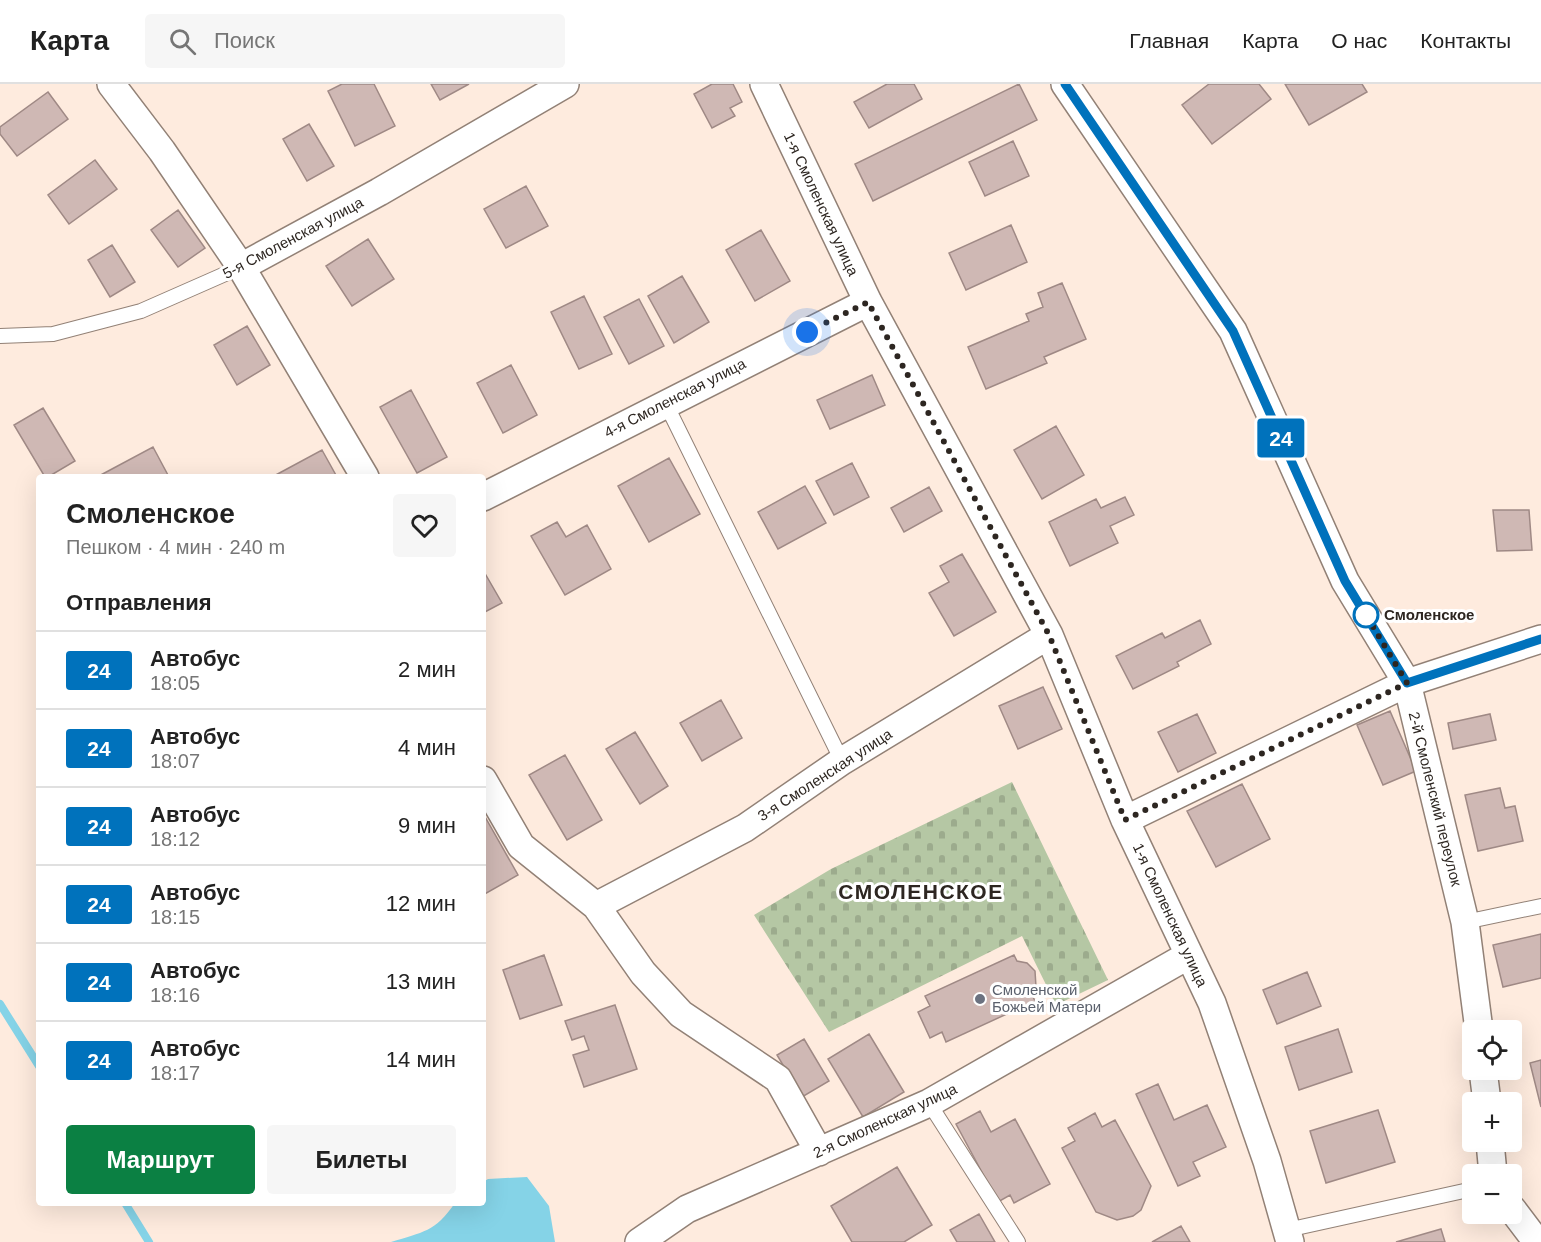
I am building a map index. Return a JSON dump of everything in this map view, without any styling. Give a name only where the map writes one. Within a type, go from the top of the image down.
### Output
[{"type":"street","points":[[111,84],[162,151],[241,267],[363,474]]},
{"type":"street","name":"5-я Смоленская улица","points":[[241,267],[379,192],[565,84]]},
{"type":"street","name":"1-я Смоленская улица","points":[[764,84],[868,302],[1049,635],[1125,820],[1212,1003],[1267,1161],[1288,1236]]},
{"type":"street","name":"2-й Смоленский переулок","points":[[1065,84],[1233,331],[1345,581],[1407,683],[1465,922],[1478,1020]]},
{"type":"street","name":"4-я Смоленская улица","points":[[486,495],[665,402],[868,302]]},
{"type":"street","name":"3-я Смоленская улица","points":[[596,906],[745,828],[842,761],[1049,635]]},
{"type":"street","points":[[1125,820],[1407,683],[1541,639]]},
{"type":"street","points":[[486,785],[521,846],[596,906],[643,973],[681,1014],[778,1079],[819,1152]]},
{"type":"street","name":"2-я Смоленская улица","points":[[639,1242],[687,1209],[929,1103],[1189,955]]},
{"type":"street","points":[[1522,1222],[1537,1242]]},
{"type":"lane","name":"5-я Смоленская улица","points":[[0,336],[53,334],[141,311],[241,267]]},
{"type":"lane","points":[[665,402],[842,761]]},
{"type":"lane","points":[[1465,922],[1541,906]]},
{"type":"lane","points":[[929,1103],[1018,1242]]},
{"type":"lane","points":[[1288,1236],[1462,1192]]},
{"type":"green space","points":[[1012,782],[1108,980],[1056,1005],[1022,936],[829,1032],[754,915],[831,869]]},
{"type":"water","points":[[527,1177],[549,1206],[555,1242],[391,1242],[428,1230],[441,1220],[453,1206],[486,1206],[486,1180]]},
{"type":"building","points":[[342,84],[374,84],[395,126],[355,146],[328,91]]},
{"type":"building","points":[[431,84],[469,84],[440,100]]},
{"type":"building","points":[[712,84],[733,84],[742,102],[730,108],[735,116],[712,128],[694,94]]},
{"type":"building","points":[[887,84],[914,84],[922,99],[869,128],[854,102]]},
{"type":"building","points":[[1019,84],[1037,120],[873,201],[855,164]]},
{"type":"building","points":[[1209,84],[1259,84],[1271,99],[1212,144],[1182,105]]},
{"type":"building","points":[[1285,84],[1362,84],[1367,92],[1309,125]]},
{"type":"building","points":[[48,92],[68,119],[17,156],[0,134],[0,127]]},
{"type":"building","points":[[309,124],[334,166],[307,181],[283,139]]},
{"type":"building","points":[[1013,141],[1029,176],[985,196],[969,162]]},
{"type":"building","points":[[95,160],[117,189],[69,224],[48,195]]},
{"type":"building","points":[[526,186],[548,226],[506,248],[484,209]]},
{"type":"building","points":[[178,210],[205,248],[178,267],[151,230]]},
{"type":"building","points":[[1011,225],[1027,262],[966,290],[949,253]]},
{"type":"building","points":[[761,230],[790,281],[755,301],[726,250]]},
{"type":"building","points":[[368,239],[394,279],[352,306],[326,266]]},
{"type":"building","points":[[112,245],[135,282],[110,297],[88,260]]},
{"type":"building","points":[[682,276],[709,322],[674,343],[648,296]]},
{"type":"building","points":[[1062,283],[1086,339],[1044,357],[1047,363],[986,389],[968,347],[1029,321],[1026,314],[1043,307],[1038,293]]},
{"type":"building","points":[[584,296],[612,354],[579,369],[551,312]]},
{"type":"building","points":[[639,299],[664,346],[629,364],[604,317]]},
{"type":"building","points":[[247,326],[270,365],[237,385],[214,345]]},
{"type":"building","points":[[511,365],[537,415],[503,433],[477,383]]},
{"type":"building","points":[[872,375],[885,405],[830,429],[817,400]]},
{"type":"building","points":[[411,390],[447,457],[417,473],[380,407]]},
{"type":"building","points":[[43,408],[75,461],[53,474],[43,474],[14,425]]},
{"type":"building","points":[[1056,426],[1084,475],[1042,499],[1014,450]]},
{"type":"building","points":[[153,447],[167,474],[103,474]]},
{"type":"building","points":[[322,450],[335,474],[278,474]]},
{"type":"building","points":[[669,458],[700,514],[649,542],[618,486]]},
{"type":"building","points":[[852,463],[869,497],[834,515],[816,481]]},
{"type":"building","points":[[805,486],[826,523],[778,549],[758,512]]},
{"type":"building","points":[[929,487],[942,511],[904,532],[891,508]]},
{"type":"building","points":[[1125,497],[1134,515],[1110,526],[1118,543],[1070,566],[1049,522],[1096,499],[1101,508]]},
{"type":"building","points":[[1493,510],[1529,510],[1532,550],[1497,551]]},
{"type":"building","points":[[557,522],[566,537],[587,525],[611,569],[565,595],[531,536]]},
{"type":"building","points":[[962,554],[996,612],[954,636],[929,593],[949,582],[940,566]]},
{"type":"building","points":[[486,575],[502,603],[486,611]]},
{"type":"building","points":[[1200,620],[1211,644],[1177,662],[1179,666],[1133,689],[1116,656],[1162,633],[1165,638]]},
{"type":"building","points":[[1043,687],[1062,729],[1018,749],[999,706]]},
{"type":"building","points":[[721,700],[742,738],[702,761],[680,723]]},
{"type":"building","points":[[1390,711],[1416,771],[1383,785],[1357,725]]},
{"type":"building","points":[[1197,714],[1216,753],[1178,772],[1158,732]]},
{"type":"building","points":[[1490,714],[1496,740],[1453,749],[1448,723]]},
{"type":"building","points":[[635,732],[668,786],[640,804],[606,749]]},
{"type":"building","points":[[565,755],[602,820],[567,840],[529,775]]},
{"type":"building","points":[[1242,784],[1270,839],[1216,867],[1187,811]]},
{"type":"building","points":[[1500,788],[1505,808],[1515,806],[1523,841],[1478,851],[1465,795]]},
{"type":"building","points":[[486,819],[518,875],[486,893]]},
{"type":"building","points":[[1541,934],[1541,978],[1503,987],[1493,945]]},
{"type":"building","points":[[544,955],[562,1005],[520,1019],[503,970]]},
{"type":"building","name":"Смоленской Божьей Матери","points":[[1014,955],[1017,961],[1027,963],[1035,971],[1036,987],[1031,993],[1035,1001],[946,1042],[942,1032],[930,1038],[918,1012],[930,1006],[925,996]]},
{"type":"building","points":[[1307,972],[1321,1006],[1277,1024],[1263,990]]},
{"type":"building","points":[[615,1005],[637,1069],[584,1087],[573,1055],[589,1050],[584,1036],[572,1040],[565,1021]]},
{"type":"building","points":[[1338,1029],[1352,1072],[1299,1090],[1285,1047]]},
{"type":"building","points":[[869,1034],[904,1092],[863,1117],[828,1059]]},
{"type":"building","points":[[804,1039],[829,1081],[802,1097],[777,1055]]},
{"type":"building","points":[[1541,1060],[1541,1107],[1530,1063]]},
{"type":"building","points":[[1158,1084],[1174,1120],[1207,1105],[1226,1147],[1193,1162],[1200,1176],[1178,1186],[1136,1094]]},
{"type":"building","points":[[1378,1110],[1395,1162],[1326,1183],[1310,1131]]},
{"type":"building","points":[[980,1111],[991,1132],[1015,1119],[1050,1184],[1014,1203],[1010,1195],[998,1202],[956,1124]]},
{"type":"building","points":[[1095,1113],[1102,1127],[1115,1120],[1151,1186],[1141,1210],[1133,1216],[1117,1220],[1096,1212],[1062,1148],[1075,1141],[1068,1128]]},
{"type":"building","points":[[897,1167],[932,1225],[904,1242],[852,1242],[831,1206]]},
{"type":"building","points":[[979,1214],[995,1242],[957,1242],[950,1230]]},
{"type":"building","points":[[1181,1226],[1190,1242],[1152,1242]]},
{"type":"building","points":[[1441,1229],[1445,1242],[1396,1242]]},
{"type":"waterway","points":[[0,1004],[36,1061]]},
{"type":"waterway","points":[[127,1206],[149,1242]]},
{"type":"bus line","name":"24","points":[[1065,84],[1233,331],[1345,581],[1407,683],[1541,639]]},
{"type":"place","name":"Смоленское","points":[[1366,615]]},
{"type":"place","name":"Смоленской Божьей Матери","points":[[980,999]]},
{"type":"district","name":"СМОЛЕНСКОЕ","points":[[921,892]]},
{"type":"route","points":[[807,332],[868,302],[1049,635],[1125,820],[1407,683],[1366,615]]}]
